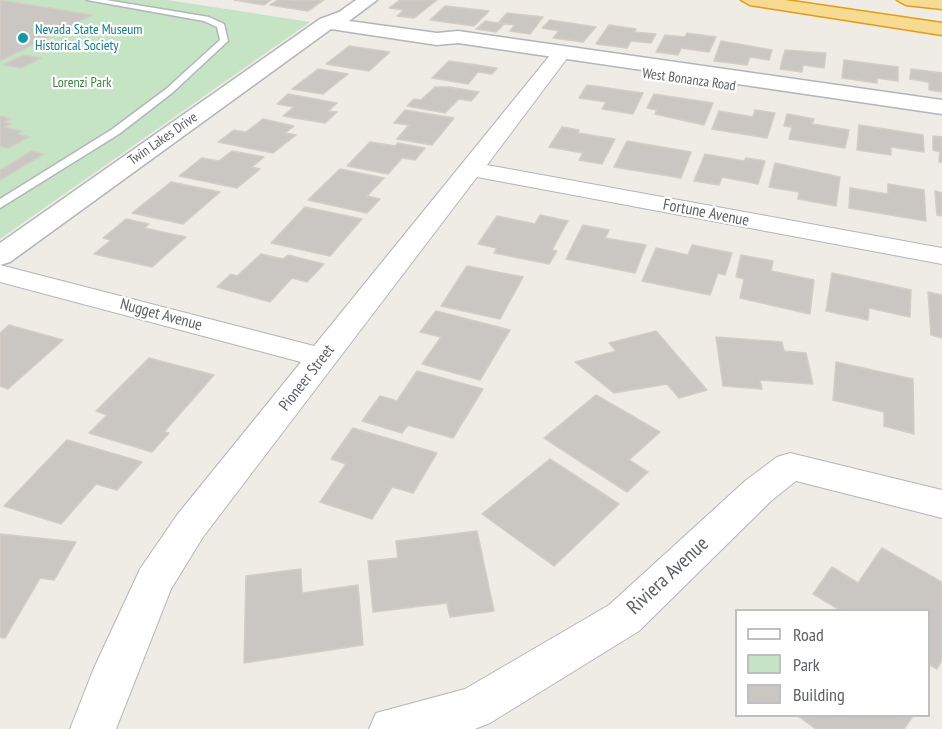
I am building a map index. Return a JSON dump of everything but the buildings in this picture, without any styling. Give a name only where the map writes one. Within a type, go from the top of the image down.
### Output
[{"type":"highway","points":[[750,0],[942,29]]},
{"type":"highway","points":[[906,0],[942,4]]},
{"type":"street","name":"Twin Lakes Drive","points":[[327,23],[331,14],[350,0]]},
{"type":"street","name":"Twin Lakes Drive","points":[[0,256],[327,23],[345,16],[368,0]]},
{"type":"street","name":"West Bonanza Road","points":[[327,23],[436,39],[449,45],[559,56],[785,89],[942,107]]},
{"type":"street","name":"Pioneer Street","points":[[93,729],[116,668],[154,581],[190,526],[559,56]]},
{"type":"street","name":"West Bonanza Road","points":[[785,89],[942,117]]},
{"type":"street","name":"Fortune Avenue","points":[[471,169],[942,256]]},
{"type":"street","name":"Nugget Avenue","points":[[0,273],[322,358]]},
{"type":"street","name":"Riviera Avenue","points":[[392,729],[474,708],[624,618],[758,491],[790,466],[942,504]]},
{"type":"lane","points":[[0,204],[115,132],[169,91],[224,42],[221,26],[206,19],[91,0]]},
{"type":"green space","name":"Lorenzi Park","points":[[0,0],[168,0],[310,22],[0,239]]},
{"type":"place","name":"Nevada State Museum Historical Society","points":[[23,38]]}]
